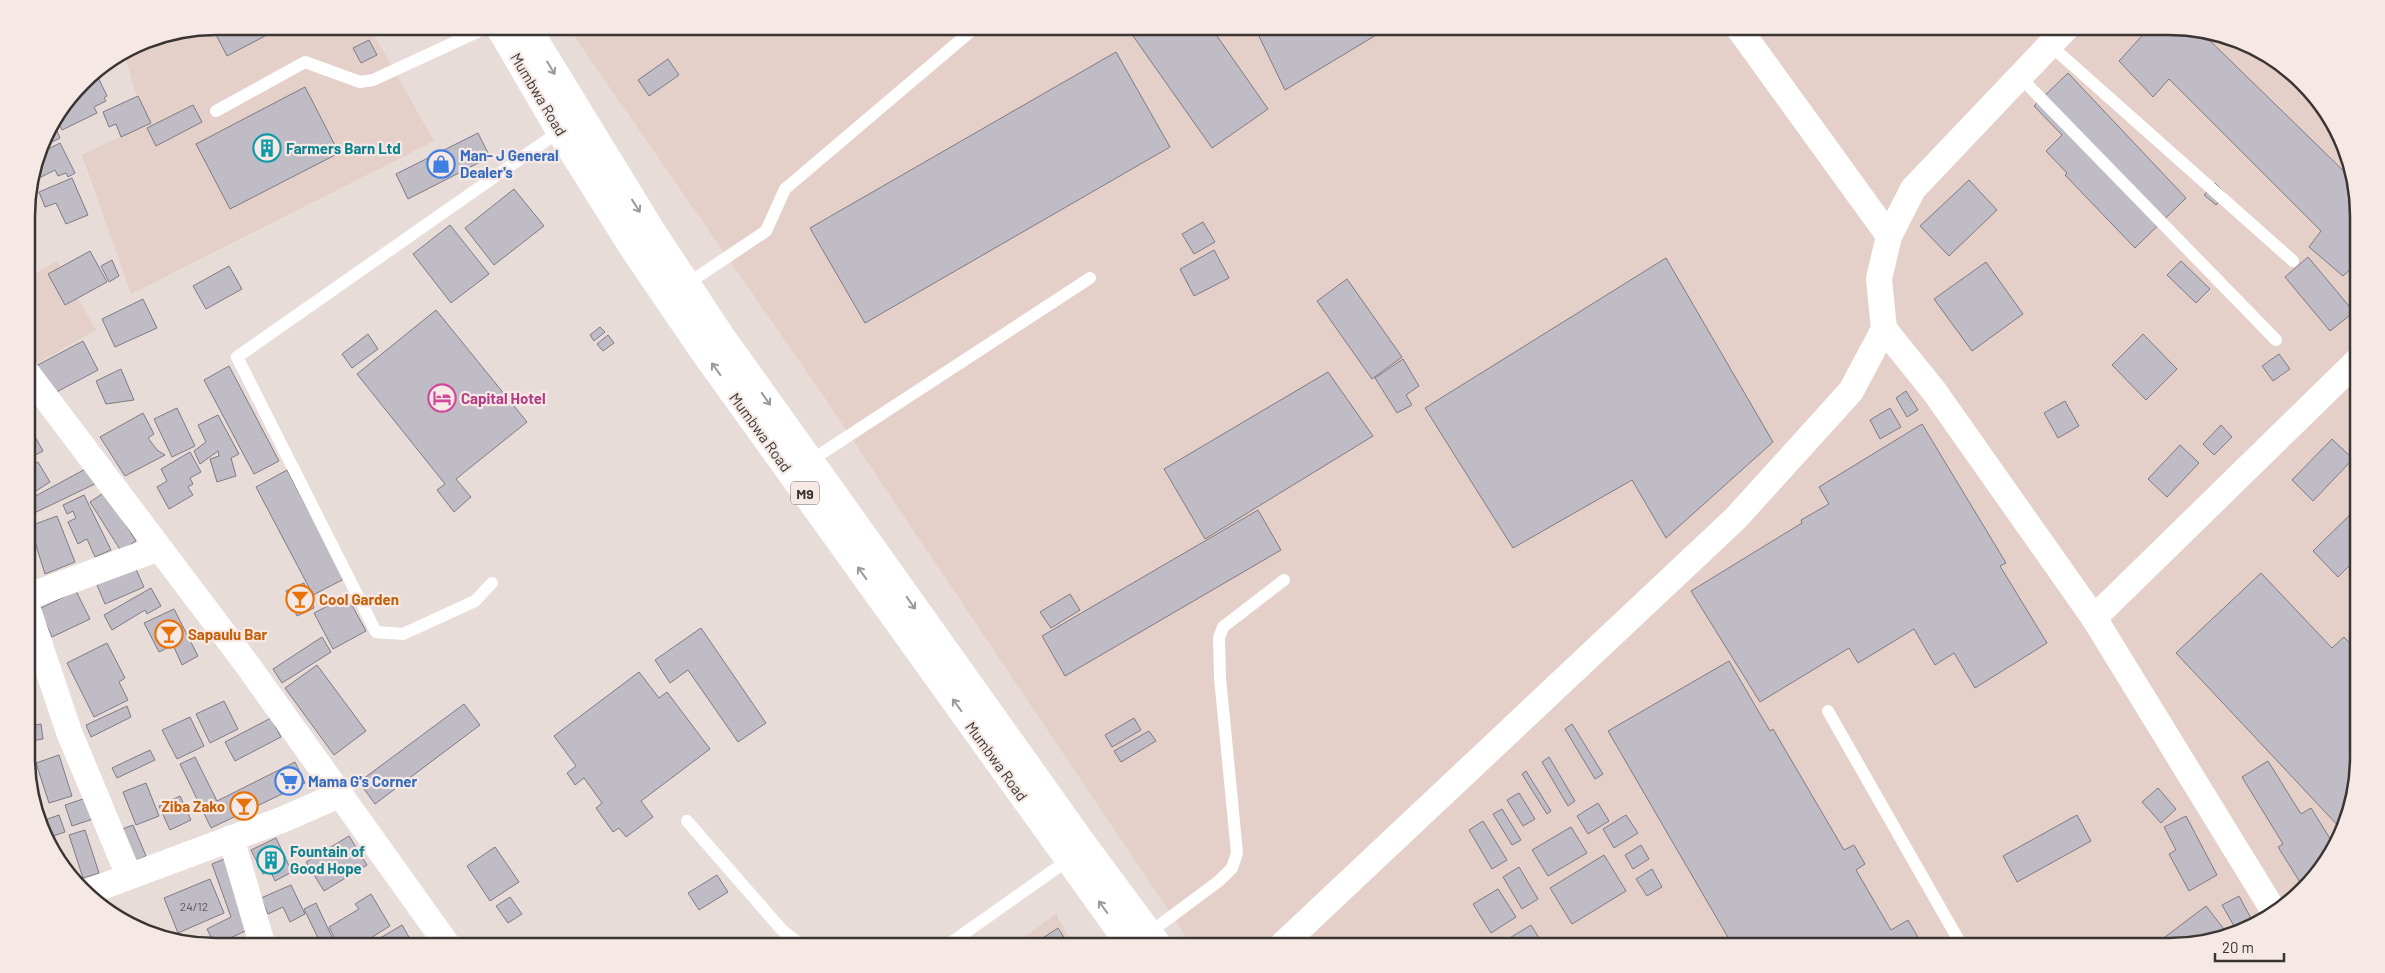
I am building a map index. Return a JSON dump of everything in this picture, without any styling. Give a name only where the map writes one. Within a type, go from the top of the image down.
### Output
[{"type":"main road","name":"Mumbwa Road","points":[[503,35],[634,249],[705,353],[1068,860],[1142,938]]},
{"type":"main road","name":"Mumbwa Road","points":[[532,35],[687,284],[810,461],[1082,844],[1143,938]]},
{"type":"street","points":[[1744,35],[1889,236]]},
{"type":"street","points":[[2059,36],[1913,189],[1889,236],[1879,279],[1884,329],[1934,391],[2094,618],[2271,907]]},
{"type":"street","points":[[1289,938],[1736,518],[1851,391],[1884,329]]},
{"type":"street","points":[[2094,618],[2350,368]]},
{"type":"street","points":[[35,383],[341,794],[443,938]]},
{"type":"street","points":[[35,594],[159,548]]},
{"type":"street","points":[[35,631],[69,732],[129,876]]},
{"type":"street","points":[[93,890],[284,819],[341,794]]},
{"type":"street","points":[[231,838],[260,938]]},
{"type":"lane","points":[[216,111],[305,62],[360,82],[373,80],[470,35]]},
{"type":"lane","points":[[687,284],[766,231],[785,188],[966,35]]},
{"type":"lane","points":[[2059,36],[2293,261]]},
{"type":"lane","points":[[2019,76],[2276,340]]},
{"type":"lane","points":[[492,583],[475,601],[403,634],[376,632],[237,357],[560,130]]},
{"type":"lane","points":[[810,461],[1090,278]]},
{"type":"lane","points":[[1151,938],[1232,868],[1237,853],[1220,678],[1219,638],[1223,627],[1284,580]]},
{"type":"lane","points":[[1828,710],[1957,938]]},
{"type":"lane","points":[[687,821],[782,930],[792,938]]},
{"type":"lane","points":[[958,938],[1068,860]]},
{"type":"shaded area","name":"Farmers Barn Ltd","points":[[204,35],[374,35],[434,141],[131,294],[82,155],[145,125],[126,59],[146,49],[180,38]]},
{"type":"shaded area","points":[[573,35],[2181,35],[2205,38],[2239,49],[2260,59],[2297,88],[2326,125],[2336,146],[2347,180],[2350,204],[2350,769],[2347,793],[2336,827],[2320,858],[2297,885],[2279,901],[2260,914],[2239,924],[2205,935],[2181,938],[1187,938],[820,391]]},
{"type":"shaded area","points":[[57,261],[96,330],[35,364],[35,273]]},
{"type":"shaded area","points":[[1057,913],[1058,919],[1070,938],[1023,938]]},
{"type":"building","points":[[216,35],[267,35],[227,56]]},
{"type":"building","points":[[1132,35],[1216,35],[1268,109],[1212,148]]},
{"type":"building","points":[[1258,35],[1376,35],[1285,90]]},
{"type":"building","points":[[2143,35],[2181,35],[2208,39],[2345,172],[2350,204],[2350,270],[2343,276],[2309,247],[2321,231],[2169,79],[2153,97],[2119,61]]},
{"type":"building","points":[[369,40],[377,55],[361,63],[353,48]]},
{"type":"building","points":[[1116,52],[1170,147],[865,323],[810,228]]},
{"type":"building","points":[[668,59],[679,75],[649,96],[638,80]]},
{"type":"building","points":[[2068,73],[2186,198],[2135,248],[2065,175],[2067,173],[2046,151],[2062,135],[2034,106]]},
{"type":"building","points":[[99,79],[107,96],[104,98],[106,101],[94,107],[97,113],[62,130],[59,125],[65,115]]},
{"type":"building","name":"Farmers Barn Ltd","points":[[305,87],[339,153],[230,209],[196,144]]},
{"type":"building","points":[[138,96],[151,123],[121,137],[116,124],[109,127],[103,112]]},
{"type":"building","points":[[193,105],[202,122],[156,146],[147,128]]},
{"type":"building","points":[[57,131],[60,138],[51,143]]},
{"type":"building","points":[[478,133],[490,157],[408,199],[396,174]]},
{"type":"building","points":[[60,143],[75,173],[68,177],[66,173],[58,176],[55,170],[41,177],[40,174],[48,149]]},
{"type":"building","points":[[72,178],[88,215],[66,224],[56,203],[45,207],[39,192]]},
{"type":"building","points":[[1969,180],[1997,210],[1949,256],[1920,226]]},
{"type":"building","points":[[2215,183],[2226,194],[2216,205],[2204,195]]},
{"type":"building","points":[[514,189],[544,226],[494,265],[465,228]]},
{"type":"building","points":[[1203,222],[1215,242],[1194,254],[1182,234]]},
{"type":"building","points":[[450,225],[489,274],[451,303],[413,254]]},
{"type":"building","points":[[1214,250],[1229,278],[1194,296],[1180,269]]},
{"type":"building","points":[[90,251],[107,282],[65,305],[48,274]]},
{"type":"building","points":[[2308,257],[2350,307],[2350,315],[2330,331],[2285,277]]},
{"type":"building","points":[[1666,258],[1773,442],[1666,538],[1632,480],[1513,548],[1425,408]]},
{"type":"building","points":[[112,260],[119,276],[109,282],[101,266]]},
{"type":"building","points":[[2181,261],[2210,289],[2196,303],[2167,275]]},
{"type":"building","points":[[1986,262],[2023,314],[1972,351],[1934,299]]},
{"type":"building","points":[[229,266],[242,289],[206,309],[193,286]]},
{"type":"building","points":[[1347,279],[1402,357],[1372,379],[1317,301]]},
{"type":"building","points":[[143,299],[157,328],[115,347],[102,319]]},
{"type":"building","name":"Capital Hotel","points":[[436,310],[527,422],[456,479],[471,497],[454,512],[437,490],[445,484],[357,374]]},
{"type":"building","points":[[600,327],[605,332],[594,341],[590,335]]},
{"type":"building","points":[[368,334],[378,349],[352,368],[342,354]]},
{"type":"building","points":[[2143,334],[2177,369],[2146,400],[2112,365]]},
{"type":"building","points":[[608,335],[614,343],[603,351],[597,344]]},
{"type":"building","points":[[83,341],[98,370],[49,396],[35,366]]},
{"type":"building","points":[[2279,354],[2290,369],[2273,381],[2262,366]]},
{"type":"building","points":[[1403,359],[1419,386],[1406,395],[1412,405],[1397,413],[1375,378]]},
{"type":"building","points":[[229,366],[279,461],[254,474],[204,380]]},
{"type":"building","points":[[121,369],[134,400],[106,404],[96,381]]},
{"type":"building","points":[[1328,372],[1373,436],[1205,539],[1164,469]]},
{"type":"building","points":[[1906,391],[1918,410],[1907,417],[1896,398]]},
{"type":"building","points":[[2065,401],[2079,426],[2058,438],[2044,413]]},
{"type":"building","points":[[177,408],[195,446],[172,457],[154,419]]},
{"type":"building","points":[[1890,408],[1901,427],[1880,439],[1870,420]]},
{"type":"building","points":[[143,413],[154,434],[148,438],[157,450],[165,455],[125,476],[100,437]]},
{"type":"building","points":[[218,415],[239,454],[231,458],[236,476],[217,482],[210,459],[219,456],[218,451],[200,464],[194,451],[206,442],[198,425]]},
{"type":"building","points":[[1922,424],[2006,563],[2000,566],[2047,643],[1975,688],[1954,653],[1935,665],[1914,629],[1858,663],[1849,648],[1760,702],[1691,591],[1802,523],[1801,520],[1829,504],[1819,487]]},
{"type":"building","points":[[2221,425],[2232,437],[2214,455],[2203,444]]},
{"type":"building","points":[[35,437],[43,451],[35,455]]},
{"type":"building","points":[[2332,439],[2350,456],[2350,462],[2313,501],[2292,480]]},
{"type":"building","points":[[2180,445],[2199,463],[2167,497],[2148,479]]},
{"type":"building","points":[[190,452],[201,472],[190,478],[193,484],[188,487],[193,495],[169,509],[157,487],[167,481],[161,469]]},
{"type":"building","points":[[38,462],[50,482],[35,492],[35,464]]},
{"type":"building","points":[[91,466],[101,481],[35,513],[35,496]]},
{"type":"building","points":[[287,470],[344,579],[313,595],[256,487]]},
{"type":"building","points":[[105,492],[136,541],[121,551],[90,502]]},
{"type":"building","points":[[84,495],[111,550],[95,557],[87,539],[78,544],[68,522],[76,518],[73,511],[67,514],[63,505]]},
{"type":"building","points":[[1258,510],[1281,550],[1065,676],[1042,636]]},
{"type":"building","points":[[2350,515],[2350,565],[2338,577],[2313,551]]},
{"type":"building","points":[[57,516],[75,562],[45,574],[35,542],[35,524]]},
{"type":"building","points":[[135,567],[144,587],[105,604],[94,578]]},
{"type":"building","points":[[2261,573],[2332,648],[2344,637],[2350,643],[2350,769],[2347,793],[2337,824],[2176,653]]},
{"type":"building","name":"Cool Garden","points":[[304,583],[314,608],[297,616],[286,591]]},
{"type":"building","points":[[151,588],[161,606],[147,614],[145,610],[112,630],[104,615]]},
{"type":"building","points":[[76,591],[90,619],[52,637],[39,609]]},
{"type":"building","points":[[1070,594],[1080,610],[1051,628],[1040,612]]},
{"type":"building","points":[[347,596],[366,631],[333,649],[314,613]]},
{"type":"building","name":"Sapaulu Bar","points":[[174,609],[198,656],[182,665],[173,645],[159,652],[144,623]]},
{"type":"building","points":[[701,628],[766,723],[738,742],[688,670],[670,683],[655,660]]},
{"type":"building","name":"Sapaulu Bar","points":[[322,637],[331,652],[282,683],[273,669]]},
{"type":"building","points":[[107,643],[125,678],[119,682],[128,700],[94,717],[67,663]]},
{"type":"building","points":[[39,658],[44,673],[35,676],[35,659]]},
{"type":"building","points":[[1729,661],[1770,731],[1773,729],[1844,850],[1854,845],[1865,864],[1856,870],[1891,930],[1908,920],[1918,938],[1728,938],[1608,731]]},
{"type":"building","points":[[317,665],[366,731],[334,755],[285,688]]},
{"type":"building","points":[[639,672],[659,698],[667,692],[710,749],[641,801],[653,817],[626,837],[619,828],[613,832],[596,808],[602,803],[584,778],[575,785],[567,773],[576,766],[554,736]]},
{"type":"building","points":[[224,701],[238,729],[210,743],[196,714]]},
{"type":"building","points":[[464,704],[480,725],[375,804],[359,782]]},
{"type":"building","points":[[127,706],[131,717],[91,737],[86,725]]},
{"type":"building","points":[[190,717],[204,746],[177,759],[162,730]]},
{"type":"building","points":[[271,718],[281,737],[235,761],[225,742]]},
{"type":"building","points":[[1134,718],[1141,730],[1112,747],[1105,735]]},
{"type":"building","points":[[41,724],[43,739],[35,740],[35,725]]},
{"type":"building","points":[[1572,724],[1603,774],[1595,779],[1565,729]]},
{"type":"building","points":[[1149,731],[1156,741],[1121,762],[1114,751]]},
{"type":"building","points":[[150,750],[155,760],[117,778],[112,768]]},
{"type":"building","points":[[59,755],[72,796],[49,803],[36,763]]},
{"type":"building","points":[[195,757],[217,801],[295,762],[305,783],[211,828],[180,764]]},
{"type":"building","points":[[1549,757],[1575,801],[1568,806],[1542,762]]},
{"type":"building","points":[[2268,761],[2301,814],[2311,808],[2330,839],[2320,858],[2300,882],[2278,847],[2283,844],[2242,777]]},
{"type":"building","points":[[1526,771],[1551,811],[1547,814],[1522,774]]},
{"type":"building","points":[[146,783],[159,816],[136,825],[123,792]]},
{"type":"building","points":[[2158,788],[2176,809],[2161,823],[2142,802]]},
{"type":"building","points":[[1519,793],[1535,819],[1523,826],[1507,800]]},
{"type":"building","points":[[92,796],[99,817],[72,826],[65,805]]},
{"type":"building","points":[[180,796],[191,820],[170,830],[159,806]]},
{"type":"building","points":[[1598,803],[1609,821],[1588,834],[1577,816]]},
{"type":"building","points":[[1502,809],[1521,840],[1512,845],[1493,814]]},
{"type":"building","points":[[59,815],[65,832],[54,836],[46,819]]},
{"type":"building","points":[[1626,815],[1638,833],[1614,848],[1603,829]]},
{"type":"building","points":[[2077,815],[2091,841],[2017,882],[2003,856]]},
{"type":"building","points":[[2186,816],[2217,875],[2189,891],[2169,854],[2176,850],[2164,827]]},
{"type":"building","points":[[1483,821],[1507,860],[1492,869],[1469,830]]},
{"type":"building","points":[[133,825],[146,856],[131,863],[117,831]]},
{"type":"building","points":[[1571,827],[1587,853],[1548,876],[1532,850]]},
{"type":"building","points":[[85,830],[99,873],[83,878],[69,835]]},
{"type":"building","points":[[349,836],[367,865],[324,891],[306,862]]},
{"type":"building","name":"Fountain of Good Hope","points":[[276,838],[292,872],[275,881],[270,870],[263,874],[251,850]]},
{"type":"building","points":[[1641,845],[1649,859],[1633,869],[1625,855]]},
{"type":"building","points":[[495,847],[519,882],[490,901],[467,866]]},
{"type":"building","points":[[1604,855],[1626,891],[1572,924],[1550,888]]},
{"type":"building","points":[[227,858],[252,928],[230,938],[212,938],[207,929],[231,917],[212,864]]},
{"type":"building","points":[[1519,867],[1538,899],[1522,909],[1503,877]]},
{"type":"building","points":[[1652,869],[1662,887],[1647,896],[1636,879]]},
{"type":"building","points":[[717,875],[728,892],[699,910],[688,893]]},
{"type":"building","points":[[210,879],[224,913],[178,933],[164,898]]},
{"type":"building","points":[[291,885],[305,914],[290,922],[283,907],[268,914],[261,898]]},
{"type":"building","points":[[1498,889],[1516,917],[1491,933],[1473,904]]},
{"type":"building","points":[[371,894],[390,926],[371,938],[334,938],[329,927],[359,909],[355,904]]},
{"type":"building","points":[[2239,896],[2251,918],[2234,926],[2222,905]]},
{"type":"building","points":[[510,897],[522,914],[508,923],[496,906]]},
{"type":"building","points":[[316,903],[332,937],[318,938],[304,909]]},
{"type":"building","points":[[2206,906],[2224,929],[2205,935],[2164,938]]},
{"type":"building","points":[[402,925],[409,937],[407,938],[380,938]]},
{"type":"building","points":[[1531,925],[1539,938],[1510,938]]},
{"type":"building","points":[[1058,928],[1064,938],[1043,938]]},
{"type":"place","name":"Farmers Barn Ltd","points":[[267,148]]},
{"type":"place","name":"Man- J General Dealer's","points":[[441,164]]},
{"type":"place","name":"Capital Hotel","points":[[442,398]]},
{"type":"place","name":"Cool Garden","points":[[300,599]]},
{"type":"place","name":"Sapaulu Bar","points":[[169,634]]},
{"type":"place","name":"Mama G's Corner","points":[[289,781]]},
{"type":"place","name":"Ziba Zako","points":[[244,806]]},
{"type":"place","name":"Fountain of Good Hope","points":[[271,860]]}]
